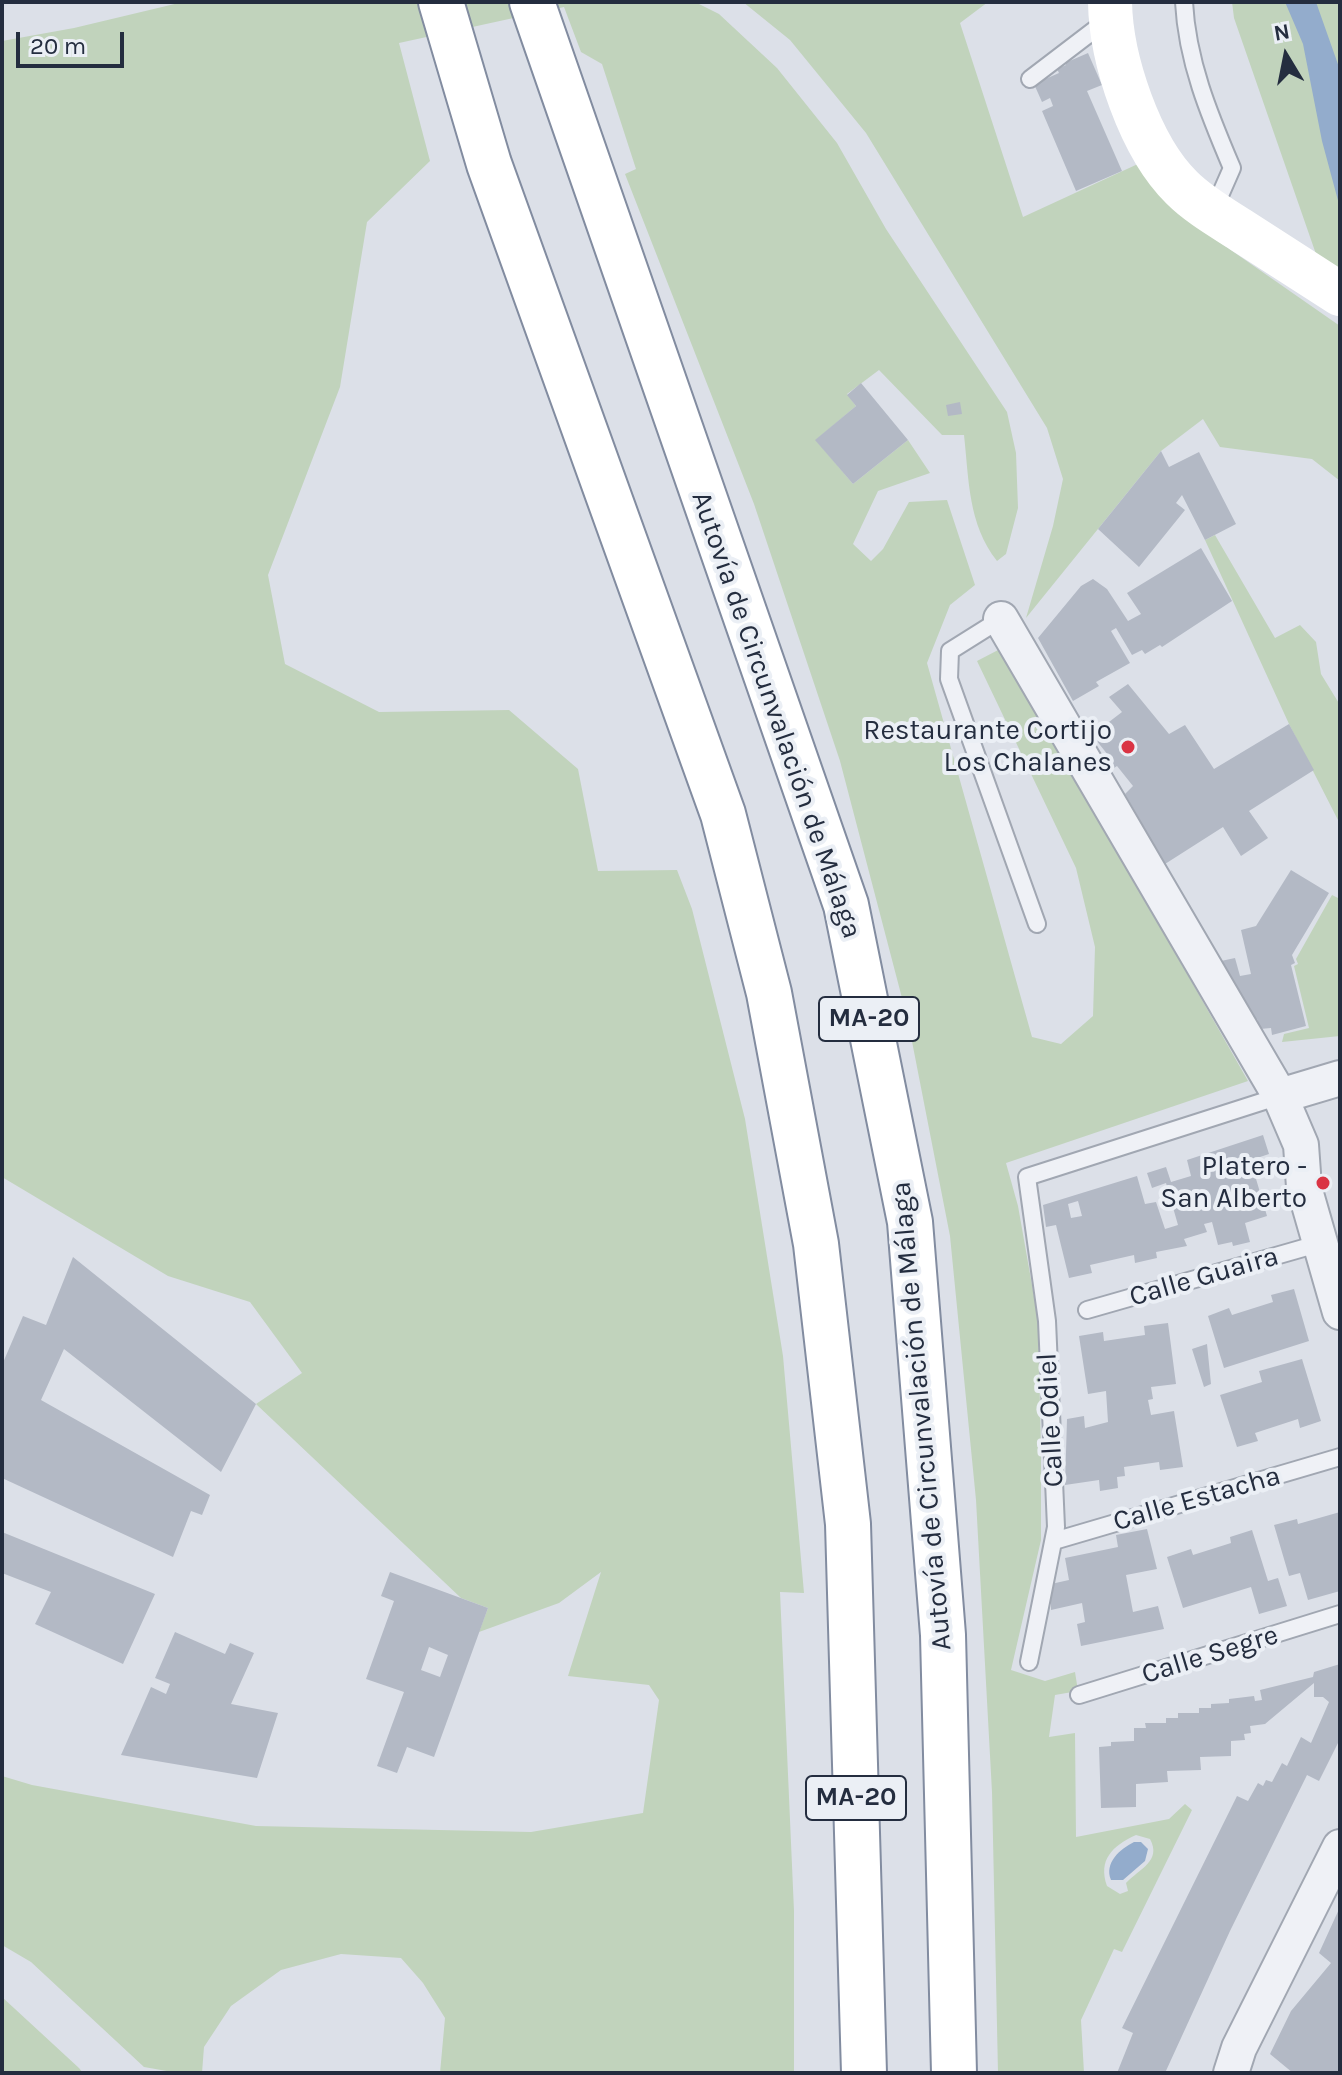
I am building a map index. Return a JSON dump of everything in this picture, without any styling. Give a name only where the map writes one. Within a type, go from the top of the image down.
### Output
[{"type":"main road","name":"Autovía de Circunvalación de Málaga","points":[[533,8],[846,905],[910,1222],[943,1635],[954,2073]]},
{"type":"main road","points":[[1110,10],[1133,109],[1153,149],[1181,187],[1212,212],[1340,294]]},
{"type":"main road","name":"MA-20","points":[[446,18],[489,164],[723,814],[769,993],[816,1244],[848,1524],[864,2073]]},
{"type":"street","points":[[1001,619],[1280,1096],[1301,1145],[1304,1187],[1340,1312]]},
{"type":"street","points":[[1280,1096],[1340,1078]]},
{"type":"street","points":[[1231,2073],[1239,2048],[1340,1847]]},
{"type":"lane","points":[[1184,2],[1186,31],[1203,100],[1232,168],[1212,212]]},
{"type":"lane","points":[[1030,79],[1110,10]]},
{"type":"lane","points":[[1001,619],[950,651],[949,679],[1037,924]]},
{"type":"lane","name":"Calle Odiel","points":[[1029,1662],[1056,1527],[1047,1321],[1027,1177],[1280,1096]]},
{"type":"lane","name":"Calle Guaira","points":[[1087,1310],[1321,1243]]},
{"type":"lane","name":"Calle Estacha","points":[[1054,1541],[1340,1457]]},
{"type":"lane","name":"Calle Segre","points":[[1079,1695],[1340,1614]]},
{"type":"green space","points":[[183,2],[695,2],[719,14],[777,68],[837,143],[886,229],[1007,412],[1016,453],[1018,508],[1006,554],[997,561],[987,547],[975,517],[964,435],[942,435],[879,370],[847,394],[856,406],[816,440],[853,484],[908,440],[930,473],[878,491],[853,544],[871,561],[883,549],[909,502],[947,500],[975,585],[950,605],[927,663],[1032,1037],[1061,1044],[1093,1016],[1095,947],[1076,868],[977,661],[1002,648],[1248,1081],[1006,1163],[1018,1206],[1038,1319],[1041,1451],[1041,1540],[1011,1670],[1045,1681],[1075,1672],[1078,1691],[1055,1695],[1049,1737],[1075,1733],[1076,1837],[1169,1819],[1185,1804],[1192,1810],[1122,1952],[1114,1949],[1081,2020],[1084,2073],[998,2073],[992,1792],[976,1500],[950,1236],[908,1021],[840,761],[754,504],[625,174],[636,169],[602,64],[581,52],[564,7],[399,43],[430,161],[367,222],[340,387],[268,575],[285,664],[379,712],[509,710],[578,769],[598,871],[677,870],[692,909],[745,1119],[783,1356],[804,1593],[780,1592],[794,1911],[794,2073],[440,2073],[445,2018],[423,1983],[401,1958],[341,1954],[281,1970],[231,2006],[204,2047],[202,2073],[178,2073],[144,2067],[31,1962],[2,1945],[2,1776],[32,1785],[256,1826],[531,1832],[643,1813],[659,1700],[649,1685],[568,1676],[601,1572],[559,1603],[479,1632],[488,1608],[461,1598],[256,1404],[302,1373],[250,1302],[168,1276],[2,1177],[2,41],[74,28]],"holes":[[[1136,1835],[1150,1839],[1153,1847],[1151,1859],[1126,1883],[1128,1891],[1120,1894],[1107,1886],[1104,1869],[1114,1849]]]},
{"type":"green space","points":[[743,2],[988,2],[960,23],[1023,217],[1140,163],[1182,216],[1340,326],[1340,481],[1312,459],[1220,447],[1203,419],[1161,451],[1026,618],[1053,526],[1063,479],[1047,428],[866,133],[790,40]]},
{"type":"green space","points":[[1232,2],[1340,2],[1340,272],[1317,257],[1234,18]]},
{"type":"green space","points":[[1215,535],[1275,638],[1300,625],[1316,642],[1321,674],[1340,705],[1340,824],[1289,724],[1205,540]]},
{"type":"green space","points":[[1332,895],[1340,899],[1340,1036],[1282,1042],[1284,1034],[1309,1028],[1294,966],[1298,964],[1296,959]]},
{"type":"green space","points":[[2,1997],[79,2068],[83,2073],[2,2073]]},
{"type":"water","points":[[1285,2],[1316,2],[1340,70],[1340,208],[1322,141],[1303,44]]},
{"type":"water","points":[[1134,1842],[1141,1842],[1148,1849],[1145,1861],[1123,1880],[1111,1880],[1112,1862]]},
{"type":"building","points":[[1088,53],[1102,85],[1087,91],[1122,171],[1076,191],[1042,111],[1053,106],[1050,98],[1042,102],[1034,84],[1059,73],[1057,69],[1065,63]]},
{"type":"building","points":[[861,383],[908,440],[853,484],[815,440],[856,406],[847,395]]},
{"type":"building","points":[[960,402],[962,414],[948,416],[946,405]]},
{"type":"building","points":[[1161,451],[1169,467],[1199,452],[1236,524],[1205,540],[1182,495],[1176,503],[1185,510],[1139,567],[1098,529]]},
{"type":"building","points":[[1201,548],[1232,601],[1162,647],[1160,645],[1145,654],[1142,650],[1132,655],[1116,628],[1111,631],[1130,663],[1096,682],[1099,686],[1073,701],[1038,638],[1081,586],[1093,579],[1107,589],[1128,621],[1141,614],[1127,593]]},
{"type":"building","points":[[1128,684],[1169,734],[1185,725],[1214,769],[1289,724],[1314,770],[1249,811],[1268,838],[1241,856],[1223,827],[1165,864],[1125,794],[1133,786],[1117,766],[1111,770],[1102,760],[1108,755],[1092,735],[1122,712],[1109,697]]},
{"type":"building","points":[[1291,870],[1329,893],[1292,955],[1295,963],[1291,965],[1306,1026],[1272,1035],[1271,1028],[1260,1029],[1221,961],[1235,958],[1240,976],[1251,974],[1241,930],[1256,926]]},
{"type":"building","points":[[1263,1135],[1269,1154],[1227,1168],[1251,1162],[1267,1216],[1245,1223],[1250,1242],[1218,1245],[1212,1222],[1204,1224],[1207,1232],[1184,1239],[1187,1246],[1156,1252],[1157,1258],[1135,1263],[1134,1255],[1090,1265],[1092,1273],[1069,1278],[1056,1225],[1046,1227],[1043,1205],[1137,1176],[1145,1204],[1156,1202],[1165,1229],[1178,1225],[1166,1183],[1152,1188],[1147,1173],[1166,1167],[1171,1182],[1191,1176],[1187,1160]],"holes":[[[1078,1201],[1082,1216],[1071,1218],[1068,1204]]]},
{"type":"building","points":[[73,1257],[256,1404],[221,1472],[64,1349],[41,1400],[210,1495],[202,1515],[191,1511],[173,1557],[2,1478],[2,1365],[23,1316],[46,1325]]},
{"type":"building","points":[[1294,1289],[1309,1341],[1224,1368],[1208,1316],[1229,1308],[1232,1315],[1273,1302],[1271,1295]]},
{"type":"building","points":[[1168,1323],[1176,1384],[1151,1387],[1153,1399],[1148,1400],[1151,1415],[1174,1411],[1183,1467],[1160,1470],[1159,1462],[1124,1467],[1125,1476],[1117,1477],[1118,1488],[1100,1491],[1099,1480],[1065,1485],[1067,1419],[1084,1416],[1085,1428],[1108,1422],[1106,1391],[1088,1394],[1079,1336],[1103,1332],[1104,1341],[1145,1335],[1144,1326]]},
{"type":"building","points":[[1207,1344],[1211,1384],[1204,1387],[1192,1349]]},
{"type":"building","points":[[1302,1359],[1321,1421],[1300,1428],[1298,1419],[1255,1433],[1258,1441],[1237,1447],[1220,1395],[1262,1382],[1259,1371]]},
{"type":"building","points":[[1340,1512],[1340,1591],[1308,1600],[1300,1573],[1289,1576],[1274,1525],[1297,1519],[1298,1524]]},
{"type":"building","points":[[1147,1529],[1157,1569],[1126,1575],[1133,1612],[1158,1606],[1164,1629],[1081,1646],[1077,1624],[1085,1622],[1082,1603],[1051,1610],[1051,1584],[1069,1580],[1065,1558],[1118,1547],[1116,1535]]},
{"type":"building","points":[[1252,1530],[1268,1581],[1278,1578],[1287,1606],[1259,1614],[1251,1587],[1183,1608],[1167,1557],[1191,1549],[1193,1555],[1231,1543],[1230,1537]]},
{"type":"building","points":[[2,1532],[155,1594],[123,1664],[35,1624],[51,1592],[2,1573]]},
{"type":"building","points":[[390,1572],[488,1608],[434,1757],[407,1747],[397,1773],[377,1766],[404,1692],[366,1679],[394,1601],[381,1596]],"holes":[[[429,1647],[448,1655],[440,1677],[421,1670]]]},
{"type":"building","points":[[175,1632],[225,1654],[230,1643],[254,1653],[231,1704],[278,1713],[257,1778],[121,1755],[151,1687],[166,1694],[170,1684],[155,1678]]},
{"type":"building","points":[[1340,1664],[1340,1739],[1319,1781],[1307,1775],[1230,1931],[1165,2073],[1117,2073],[1133,2033],[1122,2028],[1237,1796],[1248,1801],[1258,1783],[1263,1786],[1266,1780],[1272,1782],[1282,1763],[1287,1766],[1301,1737],[1311,1743],[1329,1702],[1323,1697],[1314,1697],[1314,1683],[1265,1724],[1250,1726],[1251,1733],[1244,1734],[1245,1740],[1231,1741],[1231,1756],[1200,1757],[1201,1770],[1167,1771],[1168,1782],[1136,1784],[1136,1807],[1101,1808],[1099,1747],[1111,1746],[1111,1742],[1134,1741],[1134,1728],[1146,1728],[1145,1723],[1166,1723],[1166,1718],[1178,1718],[1178,1713],[1199,1713],[1199,1708],[1229,1703],[1229,1699],[1254,1696],[1255,1701],[1262,1700],[1260,1690],[1313,1677],[1314,1672]]},
{"type":"building","points":[[1340,1907],[1340,2073],[1293,2073],[1270,2054],[1291,2011],[1331,1963],[1319,1953]]},
{"type":"place","name":"Restaurante Cortijo Los Chalanes","points":[[1128,747]]},
{"type":"place","name":"Platero - San Alberto","points":[[1323,1183]]}]
